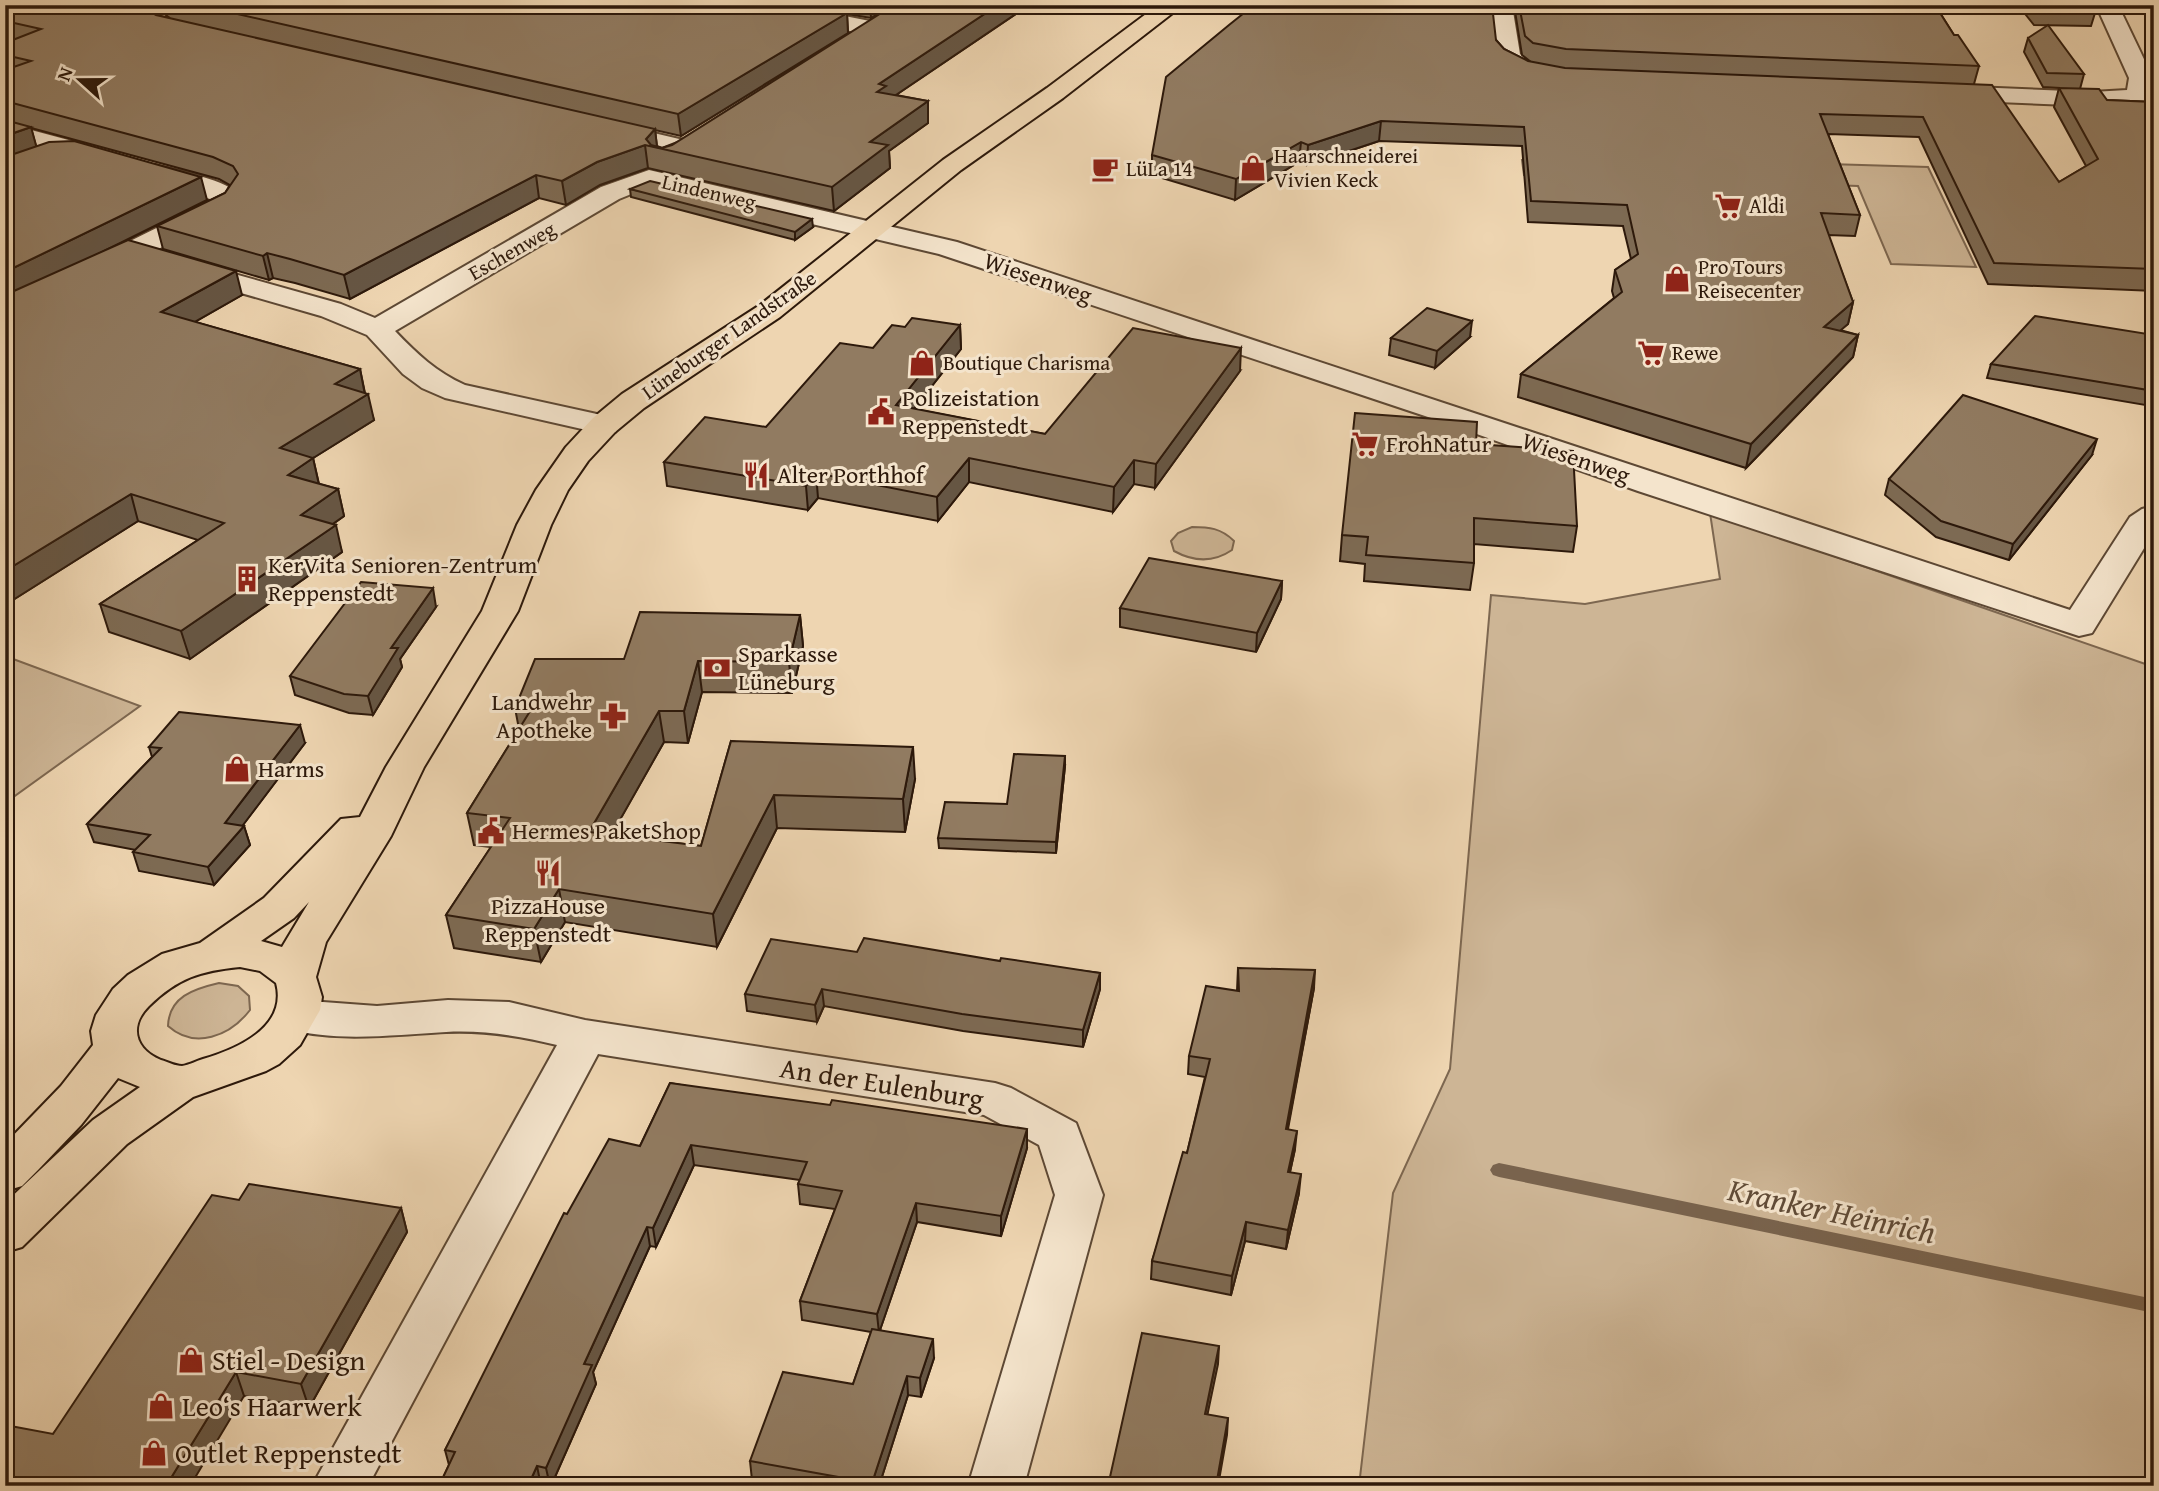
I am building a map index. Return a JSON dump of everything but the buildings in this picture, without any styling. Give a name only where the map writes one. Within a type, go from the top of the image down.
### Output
[{"type":"main road","name":"Lüneburger Landstraße","points":[[296,996],[304,942],[370,835],[405,767],[500,611],[534,525],[552,490],[577,454],[604,425],[633,401],[770,311],[952,165],[1055,93],[1172,5]]},
{"type":"main road","name":"Lüneburger Landstraße","points":[[214,954],[279,908],[350,833],[405,767]]},
{"type":"main road","points":[[5,1233],[110,1132],[180,1083],[238,1065],[264,1052],[284,1035],[296,996],[282,964],[262,956],[214,954],[169,968],[132,994],[120,1012],[114,1029],[116,1046],[129,1063],[180,1083]]},
{"type":"main road","points":[[5,1173],[61,1119],[92,1082],[116,1046]]},
{"type":"street","points":[[755,5],[885,23],[841,50]]},
{"type":"street","points":[[1501,5],[1509,58],[1523,70],[1577,78]]},
{"type":"street","points":[[1925,92],[2092,99],[2137,96],[2141,78],[2107,5]]},
{"type":"street","points":[[590,125],[683,147]]},
{"type":"street","points":[[5,130],[67,147],[65,151]]},
{"type":"street","name":"Lindenweg","points":[[706,133],[662,161],[649,178],[873,229]]},
{"type":"street","points":[[29,162],[65,151],[94,156]]},
{"type":"street","points":[[5,314],[220,208],[228,197],[209,188],[132,167]]},
{"type":"street","name":"Eschenweg","points":[[377,329],[610,194],[649,178]]},
{"type":"street","name":"Wiesenweg","points":[[873,229],[947,248],[1426,405],[1663,488],[2079,625],[2143,524],[2154,516]]},
{"type":"street","points":[[132,252],[331,310],[377,329],[414,368],[433,382],[456,392],[604,425]]},
{"type":"street","name":"An der Eulenburg","points":[[296,996],[377,1022],[448,1016],[509,1018],[585,1036],[995,1100],[1059,1135],[1079,1195],[996,1486]]},
{"type":"street","points":[[339,1486],[585,1036]]},
{"type":"shaded area","points":[[1522,160],[1723,161],[1928,167],[1976,267],[1891,264],[1858,186],[1524,175]]},
{"type":"shaded area","points":[[1710,513],[2154,667],[2154,1486],[1359,1486],[1393,1193],[1450,1069],[1491,595],[1585,604],[1720,579]]},
{"type":"shaded area","points":[[1192,527],[1209,528],[1224,533],[1234,541],[1232,550],[1203,560],[1174,551],[1171,541],[1178,533]]},
{"type":"shaded area","points":[[5,656],[140,706],[5,803]]},
{"type":"shaded area","points":[[219,983],[238,986],[249,996],[250,1010],[233,1027],[212,1037],[201,1038],[178,1033],[168,1026],[169,1016],[178,1001],[200,988]]},
{"type":"waterway","name":"Kranker Heinrich","points":[[1499,1170],[2154,1306]]},
{"type":"place","name":"Haarschneiderei Vivien Keck","points":[[1253,168]]},
{"type":"place","name":"LüLa 14","points":[[1105,169]]},
{"type":"place","name":"Aldi","points":[[1728,206]]},
{"type":"place","name":"Pro Tours Reisecenter","points":[[1677,279]]},
{"type":"place","name":"Rewe","points":[[1651,353]]},
{"type":"place","name":"Boutique Charisma","points":[[922,363]]},
{"type":"place","name":"Polizeistation Reppenstedt","points":[[881,412]]},
{"type":"place","name":"FrohNatur","points":[[1365,444]]},
{"type":"place","name":"Alter Porthhof","points":[[756,475]]},
{"type":"place","name":"KerVita Senioren-Zentrum Reppenstedt","points":[[247,579]]},
{"type":"place","name":"Sparkasse Lüneburg","points":[[717,668]]},
{"type":"place","name":"Landwehr Apotheke","points":[[613,716]]},
{"type":"place","name":"Harms","points":[[237,769]]},
{"type":"place","name":"Hermes PaketShop","points":[[491,831]]},
{"type":"place","name":"PizzaHouse Reppenstedt","points":[[548,873]]},
{"type":"place","name":"Stiel - Design","points":[[191,1360]]},
{"type":"place","name":"Leo‘s Haarwerk","points":[[161,1406]]},
{"type":"place","name":"Outlet Reppenstedt","points":[[154,1453]]}]
